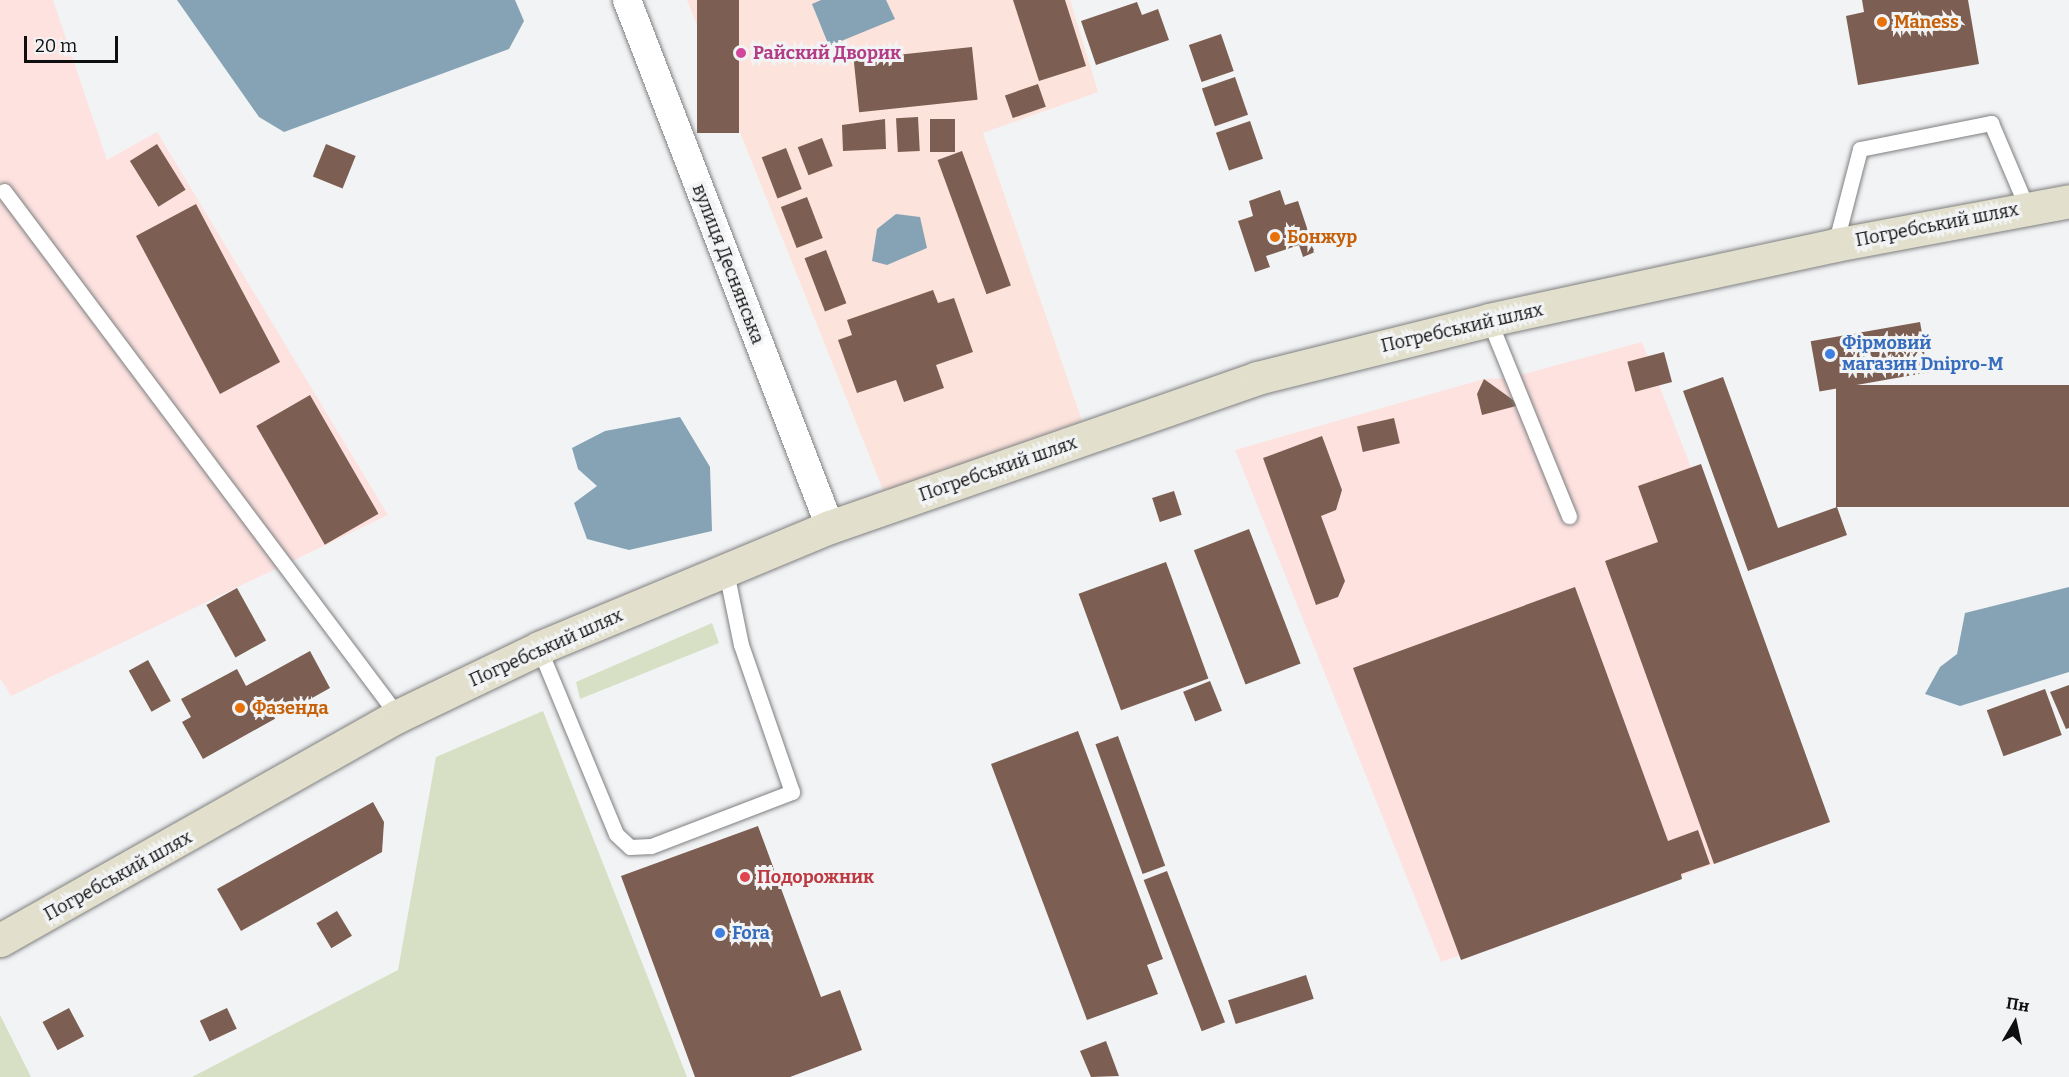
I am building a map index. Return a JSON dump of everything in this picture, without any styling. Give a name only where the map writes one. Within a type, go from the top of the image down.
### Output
[{"type":"main road","name":"Погребський шлях","points":[[0,940],[398,716],[539,648],[830,527],[1257,378],[1489,320],[1835,245],[2069,201]]},
{"type":"street","name":"вулиця Деснянська","points":[[627,0],[830,527]]},
{"type":"lane","points":[[1835,245],[1860,149],[1991,123],[2027,208]]},
{"type":"lane","points":[[4,191],[398,716]]},
{"type":"lane","points":[[1489,320],[1569,516]]},
{"type":"lane","points":[[539,648],[616,834],[630,848],[651,846],[792,792],[741,645],[726,571]]},
{"type":"shaded area","points":[[0,0],[53,0],[107,160],[157,132],[388,515],[11,696],[0,678]]},
{"type":"shaded area","name":"Райский Дворик","points":[[687,0],[1070,0],[1098,92],[983,133],[1082,421],[884,492]]},
{"type":"shaded area","points":[[1642,342],[1830,822],[1441,962],[1235,450],[1484,379],[1509,378]]},
{"type":"green space","points":[[712,623],[719,643],[580,699],[576,682]]},
{"type":"green space","points":[[543,711],[687,1077],[192,1077],[398,970],[436,757]]},
{"type":"green space","points":[[0,1015],[31,1077],[0,1077]]},
{"type":"water","points":[[177,0],[515,0],[524,21],[509,49],[284,132],[259,117]]},
{"type":"water","points":[[821,0],[886,0],[895,19],[829,46],[812,4]]},
{"type":"water","points":[[896,214],[920,217],[927,248],[887,265],[872,261],[877,229]]},
{"type":"water","points":[[680,417],[710,467],[712,531],[629,550],[587,539],[574,503],[597,486],[578,469],[572,448],[605,431]]},
{"type":"water","points":[[2069,587],[2069,672],[1960,706],[1925,694],[1940,667],[1957,654],[1965,613]]},
{"type":"building","points":[[697,0],[739,0],[739,133],[697,133]]},
{"type":"building","points":[[1013,0],[1065,0],[1086,66],[1039,81]]},
{"type":"building","points":[[1862,0],[1968,0],[1979,64],[1858,85],[1846,16],[1864,12]]},
{"type":"building","points":[[1137,2],[1142,15],[1158,9],[1169,40],[1096,65],[1081,21]]},
{"type":"building","points":[[1221,34],[1234,71],[1202,82],[1189,45]]},
{"type":"building","points":[[972,47],[978,100],[859,112],[854,59]]},
{"type":"building","points":[[1235,77],[1248,115],[1215,126],[1202,88]]},
{"type":"building","points":[[1038,84],[1046,107],[1013,118],[1005,95]]},
{"type":"building","points":[[918,117],[920,151],[898,152],[896,118]]},
{"type":"building","points":[[885,119],[886,149],[843,151],[842,125]]},
{"type":"building","points":[[930,119],[955,119],[955,152],[930,152]]},
{"type":"building","points":[[1250,121],[1263,159],[1229,171],[1216,133]]},
{"type":"building","points":[[822,138],[833,166],[808,175],[798,147]]},
{"type":"building","points":[[157,144],[186,190],[158,207],[130,161]]},
{"type":"building","points":[[326,144],[356,156],[343,188],[313,176]]},
{"type":"building","points":[[786,148],[802,189],[777,198],[762,157]]},
{"type":"building","points":[[962,151],[1011,285],[986,294],[938,160]]},
{"type":"building","points":[[1280,190],[1285,205],[1298,201],[1315,252],[1303,257],[1299,245],[1266,256],[1270,267],[1255,272],[1238,221],[1253,216],[1249,201]]},
{"type":"building","points":[[807,197],[823,238],[797,248],[781,207]]},
{"type":"building","points":[[196,204],[280,362],[220,394],[136,236]]},
{"type":"building","points":[[826,250],[846,303],[825,311],[805,258]]},
{"type":"building","points":[[933,290],[938,303],[954,298],[973,352],[936,365],[944,388],[904,402],[896,380],[857,393],[838,340],[852,335],[847,320]]},
{"type":"building","points":[[1920,322],[1929,372],[1820,392],[1811,341]]},
{"type":"building","points":[[1664,352],[1672,382],[1635,392],[1627,362]]},
{"type":"building","points":[[1723,377],[1778,528],[1837,507],[1847,535],[1748,571],[1683,391]]},
{"type":"building","points":[[1484,379],[1520,405],[1482,415],[1477,394]]},
{"type":"building","points":[[1836,385],[2069,385],[2069,507],[1836,507]]},
{"type":"building","points":[[310,395],[378,514],[325,545],[256,426]]},
{"type":"building","points":[[1394,418],[1400,443],[1363,452],[1357,427]]},
{"type":"building","points":[[1322,436],[1342,490],[1336,510],[1321,516],[1345,581],[1338,597],[1316,605],[1263,458]]},
{"type":"building","points":[[1701,464],[1830,822],[1714,864],[1605,561],[1658,542],[1638,486]]},
{"type":"building","points":[[1174,491],[1182,515],[1160,522],[1152,498]]},
{"type":"building","points":[[1249,529],[1301,663],[1246,685],[1194,550]]},
{"type":"building","points":[[1166,562],[1208,679],[1121,710],[1079,594]]},
{"type":"building","points":[[1575,587],[1668,841],[1698,830],[1710,864],[1681,874],[1682,879],[1461,960],[1353,668]]},
{"type":"building","points":[[237,588],[266,640],[235,657],[206,605]]},
{"type":"building","name":"Фазенда","points":[[310,651],[330,688],[203,759],[182,722],[191,717],[181,699],[237,669],[246,686]]},
{"type":"building","points":[[148,660],[171,701],[152,712],[129,671]]},
{"type":"building","points":[[1210,681],[1222,711],[1195,722],[1183,692]]},
{"type":"building","points":[[2069,685],[2069,728],[2066,729],[2050,692]]},
{"type":"building","points":[[2045,689],[2062,735],[2003,756],[1987,710]]},
{"type":"building","points":[[1078,731],[1163,959],[1147,965],[1158,994],[1087,1020],[991,764]]},
{"type":"building","points":[[1118,736],[1165,866],[1143,874],[1095,744]]},
{"type":"building","points":[[373,802],[384,822],[382,852],[241,931],[217,889]]},
{"type":"building","name":"Fora","points":[[758,826],[821,997],[840,990],[862,1050],[790,1077],[695,1077],[621,876]]},
{"type":"building","points":[[1167,871],[1225,1022],[1202,1031],[1144,880]]},
{"type":"building","points":[[337,911],[352,936],[331,948],[316,923]]},
{"type":"building","points":[[1306,975],[1314,999],[1236,1024],[1228,1000]]},
{"type":"building","points":[[69,1008],[84,1036],[58,1050],[43,1022]]},
{"type":"building","points":[[227,1008],[237,1029],[210,1042],[200,1021]]},
{"type":"building","points":[[1106,1041],[1119,1076],[1091,1077],[1080,1051]]},
{"type":"place","name":"Maness","points":[[1882,22]]},
{"type":"place","name":"Райский Дворик","points":[[741,53]]},
{"type":"place","name":"Бонжур","points":[[1275,237]]},
{"type":"place","name":"Фірмовий магазин Dnipro-M","points":[[1830,354]]},
{"type":"place","name":"Фазенда","points":[[240,708]]},
{"type":"place","name":"Подорожник","points":[[745,877]]},
{"type":"place","name":"Fora","points":[[720,933]]}]
